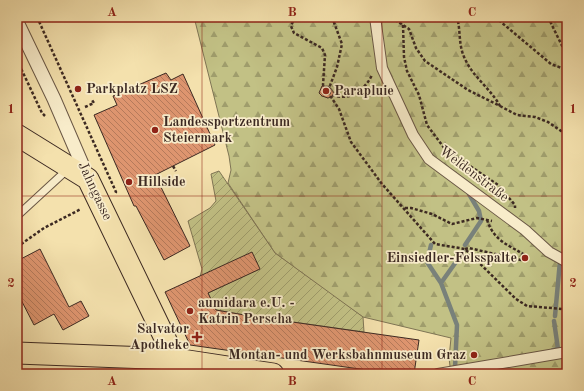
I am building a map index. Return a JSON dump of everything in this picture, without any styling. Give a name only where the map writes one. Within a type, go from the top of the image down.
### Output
[{"type":"main road","points":[[17,135],[88,179]]},
{"type":"main road","name":"Jahngasse","points":[[88,179],[176,367]]},
{"type":"main road","points":[[17,352],[176,367],[273,374]]},
{"type":"street","name":"Weldenstraße","points":[[375,17],[382,68],[413,135],[429,159],[525,230],[549,252],[567,262]]},
{"type":"street","name":"Jahngasse","points":[[17,22],[54,99],[88,179]]},
{"type":"street","points":[[438,374],[567,352]]},
{"type":"lane","points":[[17,216],[69,167]]},
{"type":"path","points":[[295,17],[291,26],[294,34],[322,48],[325,55],[323,85],[339,109],[351,142],[369,168],[435,244],[465,249],[470,248],[521,260],[527,259],[528,257],[519,250],[501,242],[487,220],[477,218],[452,224],[432,214],[411,208],[404,208]]},
{"type":"path","points":[[328,92],[337,67],[342,44],[332,17]]},
{"type":"path","points":[[392,17],[409,29],[416,48],[425,61],[468,90],[517,115],[535,117],[548,122],[567,135]]},
{"type":"path","points":[[457,17],[460,47],[465,60],[473,74],[500,106]]},
{"type":"path","points":[[495,17],[551,64],[567,70]]},
{"type":"path","points":[[548,17],[567,56]]},
{"type":"path","points":[[38,18],[116,192],[113,199]]},
{"type":"path","points":[[403,24],[404,57],[407,71],[419,95],[426,125],[445,149],[498,185],[515,204],[515,208]]},
{"type":"path","points":[[17,60],[42,113],[47,118]]},
{"type":"path","points":[[328,92],[339,97],[349,96],[362,90],[369,82],[375,70],[382,68]]},
{"type":"path","points":[[85,107],[94,103],[92,100]]},
{"type":"path","points":[[174,166],[176,171]]},
{"type":"path","points":[[17,247],[44,228],[81,209]]},
{"type":"path","points":[[465,249],[516,299],[527,306],[563,309],[567,312]]},
{"type":"green space","points":[[194,17],[567,17],[567,374],[451,374],[449,358],[451,338],[363,317],[275,253],[228,183],[231,170],[229,156]],"holes":[[[324,86],[328,86],[333,92],[328,98],[320,94],[320,91]]]},
{"type":"green space","points":[[219,171],[275,253],[363,317],[364,332],[216,310],[208,293],[259,269],[200,277],[202,269],[188,221],[210,208],[216,201],[211,174]]},
{"type":"building","name":"Landessportzentrum Steiermark","points":[[166,73],[171,80],[183,74],[215,145],[155,175],[190,246],[164,260],[136,206],[134,206],[94,115],[117,105],[113,96]]},
{"type":"building","name":"Parapluie","points":[[322,86],[329,87],[336,95],[328,98],[322,96],[319,93]]},
{"type":"building","points":[[40,249],[69,307],[81,301],[89,316],[63,330],[54,314],[34,325],[17,292],[17,261]]},
{"type":"building","points":[[252,252],[260,269],[208,293],[216,310],[419,340],[414,374],[395,374],[190,345],[165,292]]},
{"type":"waterway","points":[[465,245],[481,221],[479,211],[469,194]]},
{"type":"waterway","points":[[431,245],[427,262],[441,283]]},
{"type":"waterway","points":[[455,368],[457,325],[441,283],[463,252]]},
{"type":"waterway","points":[[555,316],[560,261]]},
{"type":"waterway","points":[[553,350],[558,349],[554,321]]},
{"type":"place","name":"Parkplatz LSZ","points":[[78,89]]},
{"type":"place","name":"Parapluie","points":[[326,91]]},
{"type":"place","name":"Landessportzentrum Steiermark","points":[[155,130]]},
{"type":"place","name":"Hillside","points":[[129,182]]},
{"type":"place","name":"Einsiedler-Felsspalte","points":[[525,258]]},
{"type":"place","name":"aumidara e.U. - Katrin Perscha","points":[[190,311]]},
{"type":"place","name":"Salvator Apotheke","points":[[197,337]]},
{"type":"place","name":"Montan- und Werksbahnmuseum Graz","points":[[474,355]]}]
